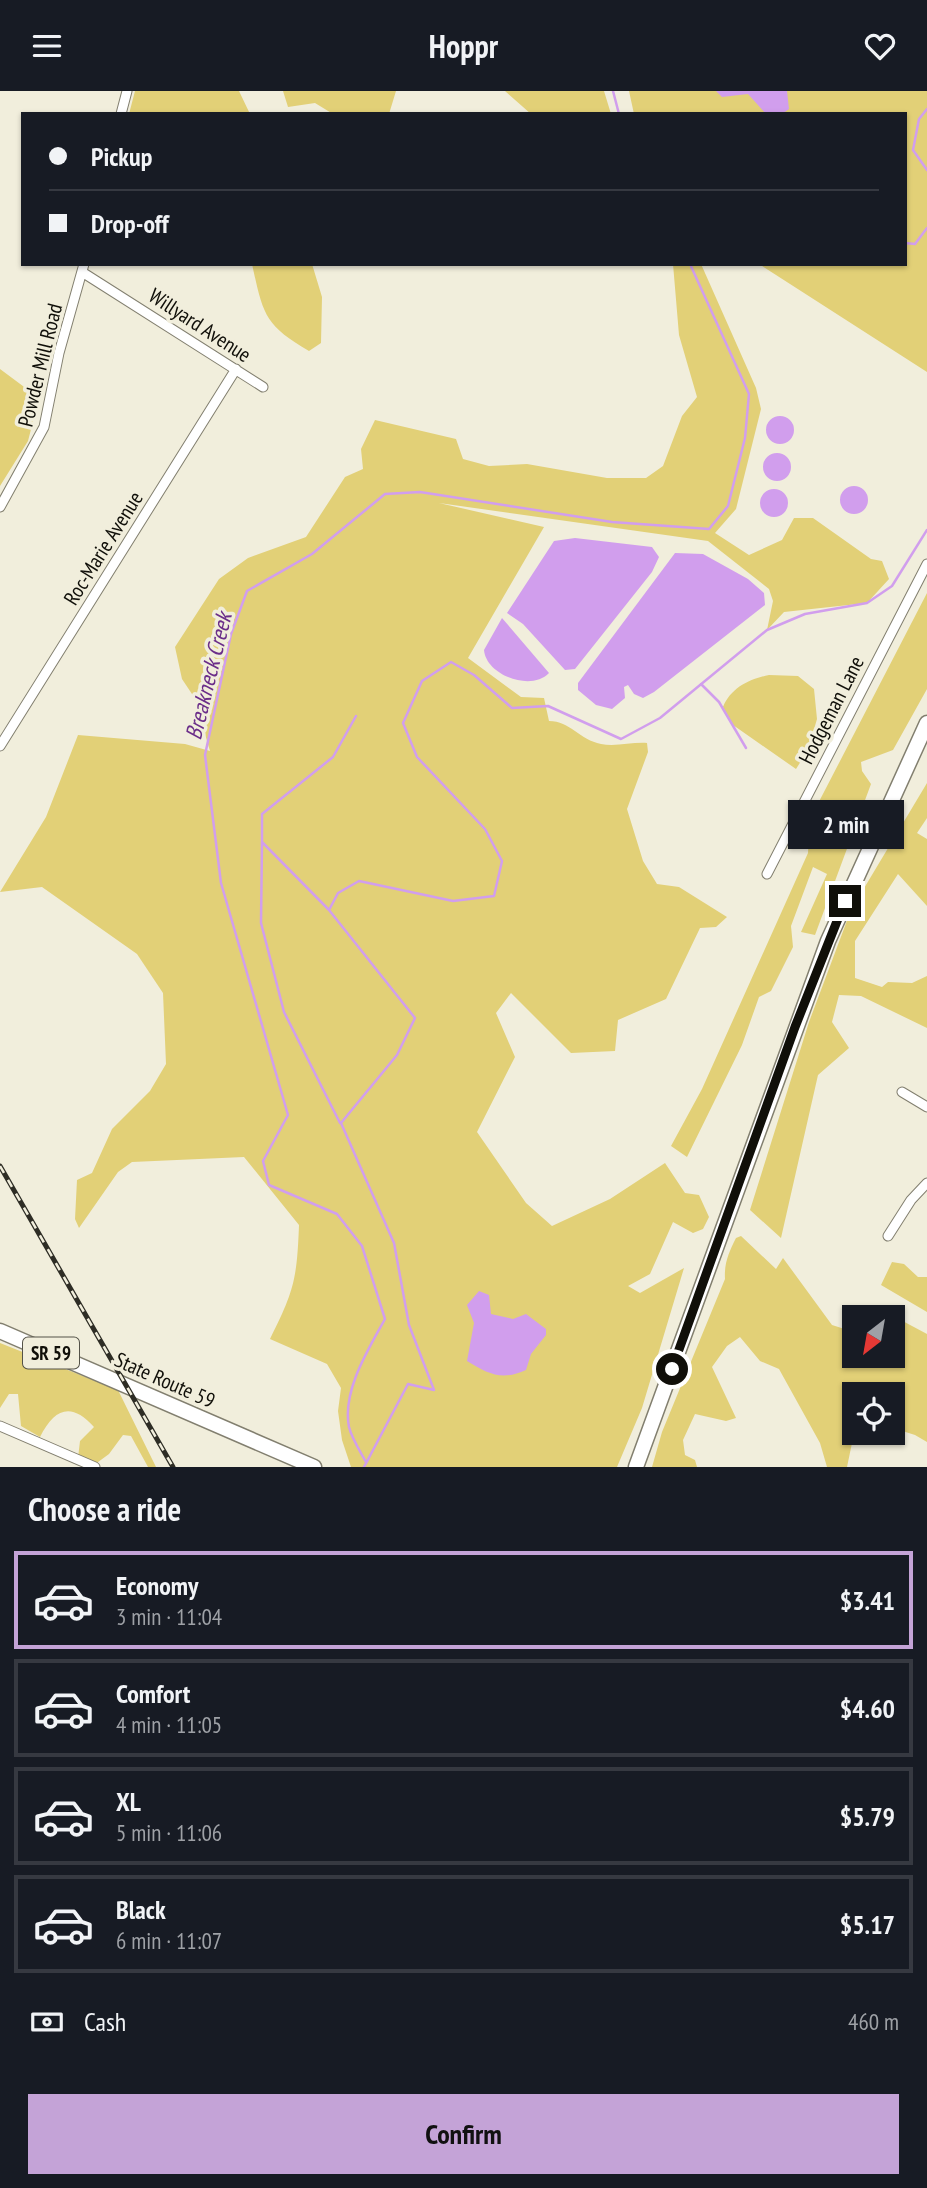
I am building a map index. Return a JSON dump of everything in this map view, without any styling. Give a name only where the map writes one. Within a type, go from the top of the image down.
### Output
[{"type":"main road","points":[[636,1467],[828,941],[927,723]]},
{"type":"main road","name":"State Route 59","points":[[0,1331],[314,1467]]},
{"type":"street","points":[[122,112],[127,91]]},
{"type":"street","name":"Willyard Avenue","points":[[83,268],[263,387]]},
{"type":"street","name":"Powder Mill Road","points":[[0,507],[40,436],[83,268]]},
{"type":"street","name":"Roc-Marie Avenue","points":[[0,746],[236,369]]},
{"type":"street","name":"Hodgeman Lane","points":[[767,874],[927,564]]},
{"type":"street","points":[[902,1092],[927,1107]]},
{"type":"street","points":[[888,1235],[911,1200],[927,1183]]},
{"type":"street","points":[[0,1426],[96,1467]]},
{"type":"shaded area","points":[[135,91],[239,91],[249,112],[130,112]]},
{"type":"shaded area","points":[[283,91],[396,91],[390,112],[330,112],[315,103],[288,107]]},
{"type":"shaded area","points":[[505,91],[604,91],[610,112],[529,112]]},
{"type":"shaded area","points":[[629,91],[927,91],[927,372],[762,266],[907,266],[907,112],[634,112]]},
{"type":"shaded area","points":[[716,91],[787,91],[789,109],[785,112],[764,112],[748,94],[722,97]]},
{"type":"shaded area","points":[[252,266],[313,266],[322,297],[321,343],[309,351],[294,342],[268,317],[259,295]]},
{"type":"shaded area","points":[[673,266],[702,266],[756,388],[761,409],[736,509],[715,533],[749,555],[782,540],[794,518],[813,518],[871,559],[882,561],[889,579],[867,603],[784,612],[767,630],[773,601],[769,589],[708,541],[439,503],[544,527],[468,658],[521,697],[544,698],[549,721],[563,724],[601,744],[647,743],[648,752],[627,809],[643,861],[657,884],[679,887],[727,917],[716,927],[700,928],[666,999],[618,1020],[615,1051],[571,1053],[511,993],[496,1013],[515,1057],[477,1132],[526,1203],[552,1226],[610,1199],[665,1163],[685,1193],[699,1195],[709,1217],[703,1229],[693,1233],[673,1222],[650,1274],[628,1286],[640,1293],[684,1268],[642,1408],[617,1467],[351,1467],[342,1440],[338,1411],[341,1388],[327,1364],[270,1339],[293,1284],[299,1225],[244,1157],[132,1162],[118,1172],[79,1228],[75,1219],[77,1180],[92,1173],[112,1129],[150,1091],[166,1064],[163,993],[137,954],[42,887],[0,892],[46,817],[78,735],[185,744],[210,751],[194,697],[182,679],[175,647],[219,579],[248,558],[306,537],[345,477],[363,469],[361,449],[375,420],[456,439],[463,459],[489,466],[527,464],[607,478],[646,478],[663,466],[682,416],[697,397],[679,335]]},
{"type":"shaded area","points":[[0,369],[39,398],[28,441],[0,486]]},
{"type":"shaded area","points":[[780,416],[790,420],[794,430],[790,440],[780,444],[770,440],[766,430],[770,420]]},
{"type":"shaded area","points":[[777,453],[787,457],[791,467],[787,477],[777,481],[767,477],[763,467],[767,457]]},
{"type":"shaded area","points":[[854,486],[864,490],[868,500],[864,510],[854,514],[844,510],[840,500],[844,490]]},
{"type":"shaded area","points":[[774,489],[784,493],[788,503],[784,513],[774,517],[764,513],[760,503],[764,493]]},
{"type":"shaded area","points":[[575,538],[652,547],[659,557],[652,572],[575,669],[565,670],[523,624],[507,613],[554,541]]},
{"type":"shaded area","points":[[675,553],[703,554],[748,579],[764,593],[765,605],[654,692],[643,698],[634,694],[628,685],[624,687],[625,698],[612,709],[596,705],[578,690],[578,683]]},
{"type":"shaded area","points":[[927,593],[927,689],[893,750],[861,762],[862,771],[871,784],[815,935],[801,932],[827,874],[813,867],[791,926],[793,947],[771,991],[759,997],[742,1045],[687,1157],[671,1146],[702,1089],[808,853],[810,819]]},
{"type":"shaded area","points":[[502,618],[549,673],[532,681],[521,681],[492,667],[484,650]]},
{"type":"shaded area","points":[[769,675],[798,676],[814,689],[817,719],[808,750],[796,769],[733,725],[723,707],[726,700],[742,685]]},
{"type":"shaded area","points":[[927,783],[927,818],[917,833],[927,839],[927,906],[898,874],[855,941],[855,978],[882,987],[888,982],[912,983],[927,976],[927,1028],[861,996],[839,995],[832,1022],[849,1048],[818,1075],[781,1238],[750,1210],[809,1022],[851,910]]},
{"type":"shaded area","points":[[741,1236],[776,1269],[783,1258],[832,1325],[842,1328],[842,1369],[905,1369],[905,1322],[927,1334],[927,1442],[905,1432],[905,1382],[842,1382],[842,1445],[852,1445],[847,1467],[827,1467],[820,1443],[779,1369],[760,1361],[740,1337],[727,1346],[712,1367],[736,1418],[726,1421],[695,1414],[683,1440],[685,1455],[695,1460],[697,1467],[652,1467],[662,1432],[725,1279],[729,1253],[736,1238]]},
{"type":"shaded area","points":[[892,1262],[904,1264],[918,1277],[927,1277],[927,1312],[881,1285]]},
{"type":"shaded area","points":[[479,1291],[489,1295],[491,1314],[513,1319],[526,1314],[546,1329],[546,1335],[531,1354],[526,1370],[510,1375],[495,1375],[467,1361],[474,1323],[467,1305]]},
{"type":"shaded area","points":[[0,1343],[118,1390],[156,1467],[148,1467],[131,1436],[123,1435],[109,1454],[94,1465],[78,1458],[80,1441],[94,1427],[86,1419],[70,1411],[51,1420],[40,1437],[21,1426],[18,1394],[9,1394],[0,1408]]},
{"type":"waterway","name":"Breakneck Creek","points":[[613,91],[618,112]]},
{"type":"waterway","points":[[927,109],[919,119],[913,150],[927,170]]},
{"type":"waterway","points":[[907,243],[915,244],[927,228]]},
{"type":"waterway","name":"Breakneck Creek","points":[[366,1462],[349,1427],[349,1399],[358,1371],[385,1319],[362,1246],[337,1214],[269,1185],[263,1161],[288,1115],[221,883],[205,755],[231,634],[247,591],[312,554],[385,494],[420,492],[612,522],[709,529],[728,506],[745,438],[749,394],[691,266]]},
{"type":"waterway","points":[[364,1467],[408,1384],[434,1390],[409,1325],[394,1243],[341,1123],[397,1055],[415,1018],[329,910],[338,893],[359,881],[453,901],[494,896],[502,861],[485,829],[417,757],[403,723],[422,681],[451,662],[474,675],[512,708],[548,706],[621,739],[660,718],[767,630],[805,614],[867,603],[892,586],[927,530]]},
{"type":"waterway","points":[[701,684],[719,702],[746,748]]},
{"type":"waterway","points":[[329,910],[262,842],[262,814],[333,757],[356,716]]},
{"type":"waterway","points":[[262,842],[261,923],[284,1012],[340,1123]]},
{"type":"railway","points":[[0,1166],[173,1467]]},
{"type":"route","points":[[672,1369],[795,1027],[845,901]]}]
